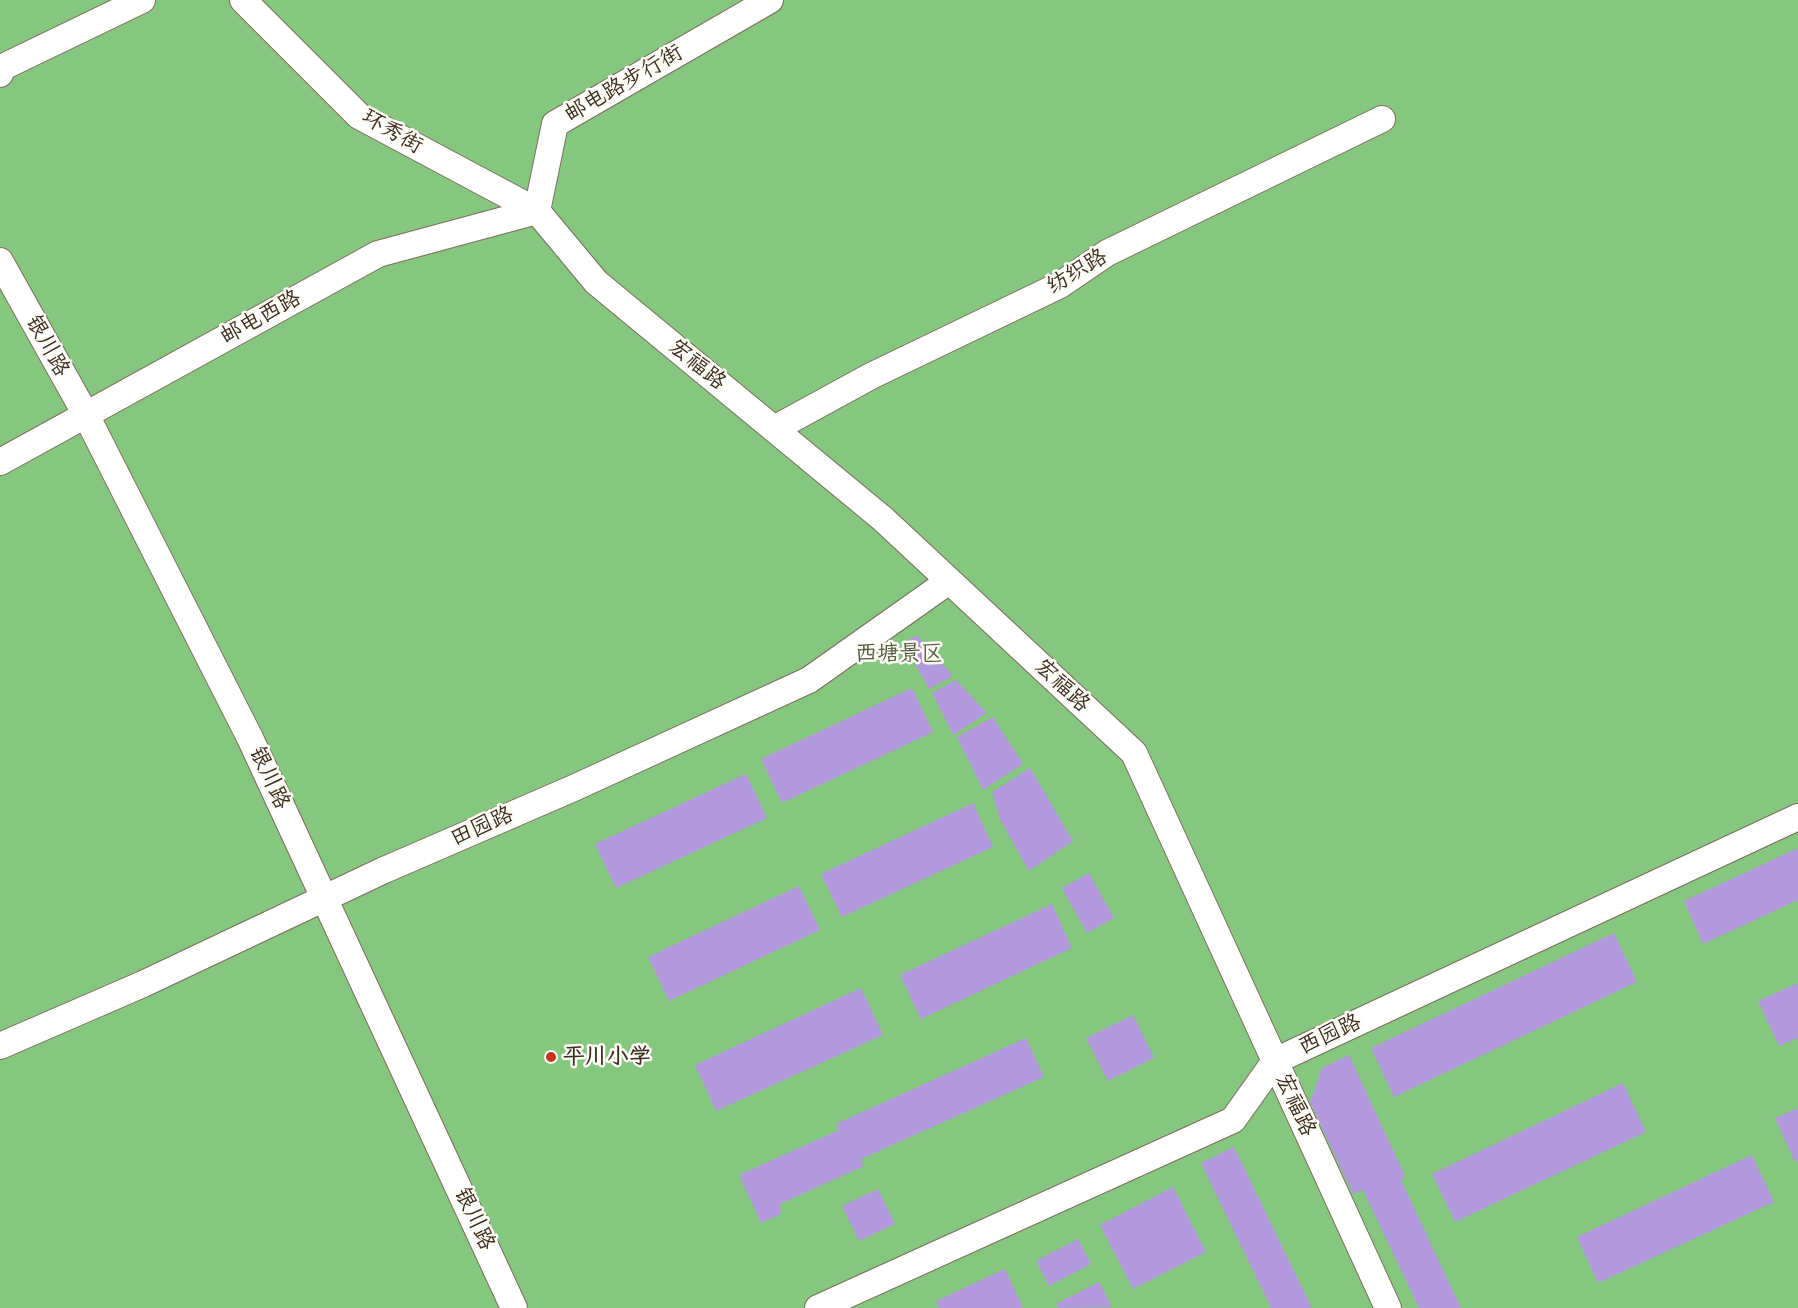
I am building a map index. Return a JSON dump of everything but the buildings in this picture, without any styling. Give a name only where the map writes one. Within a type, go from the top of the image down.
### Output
[{"type":"street","points":[[0,74],[3,67],[142,0]]},
{"type":"street","name":"环秀街","points":[[243,0],[359,116],[537,211]]},
{"type":"street","name":"邮电路步行街","points":[[537,211],[555,124],[770,0]]},
{"type":"street","name":"纺织路","points":[[774,429],[871,376],[1060,285],[1107,253],[1382,119]]},
{"type":"street","name":"邮电西路","points":[[0,462],[378,254],[537,211]]},
{"type":"street","name":"宏福路","points":[[537,211],[596,282],[883,519],[1134,753],[1388,1308]]},
{"type":"street","name":"银川路","points":[[0,261],[86,415],[250,738],[514,1308]]},
{"type":"street","name":"田园路","points":[[0,1046],[143,984],[809,680],[949,580]]},
{"type":"street","name":"西园路","points":[[818,1308],[1233,1120],[1275,1061],[1798,817]]},
{"type":"green space","name":"西塘景区","points":[[0,0],[1798,0],[1798,1308],[0,1308]]},
{"type":"place","name":"平川小学","points":[[551,1057]]}]
